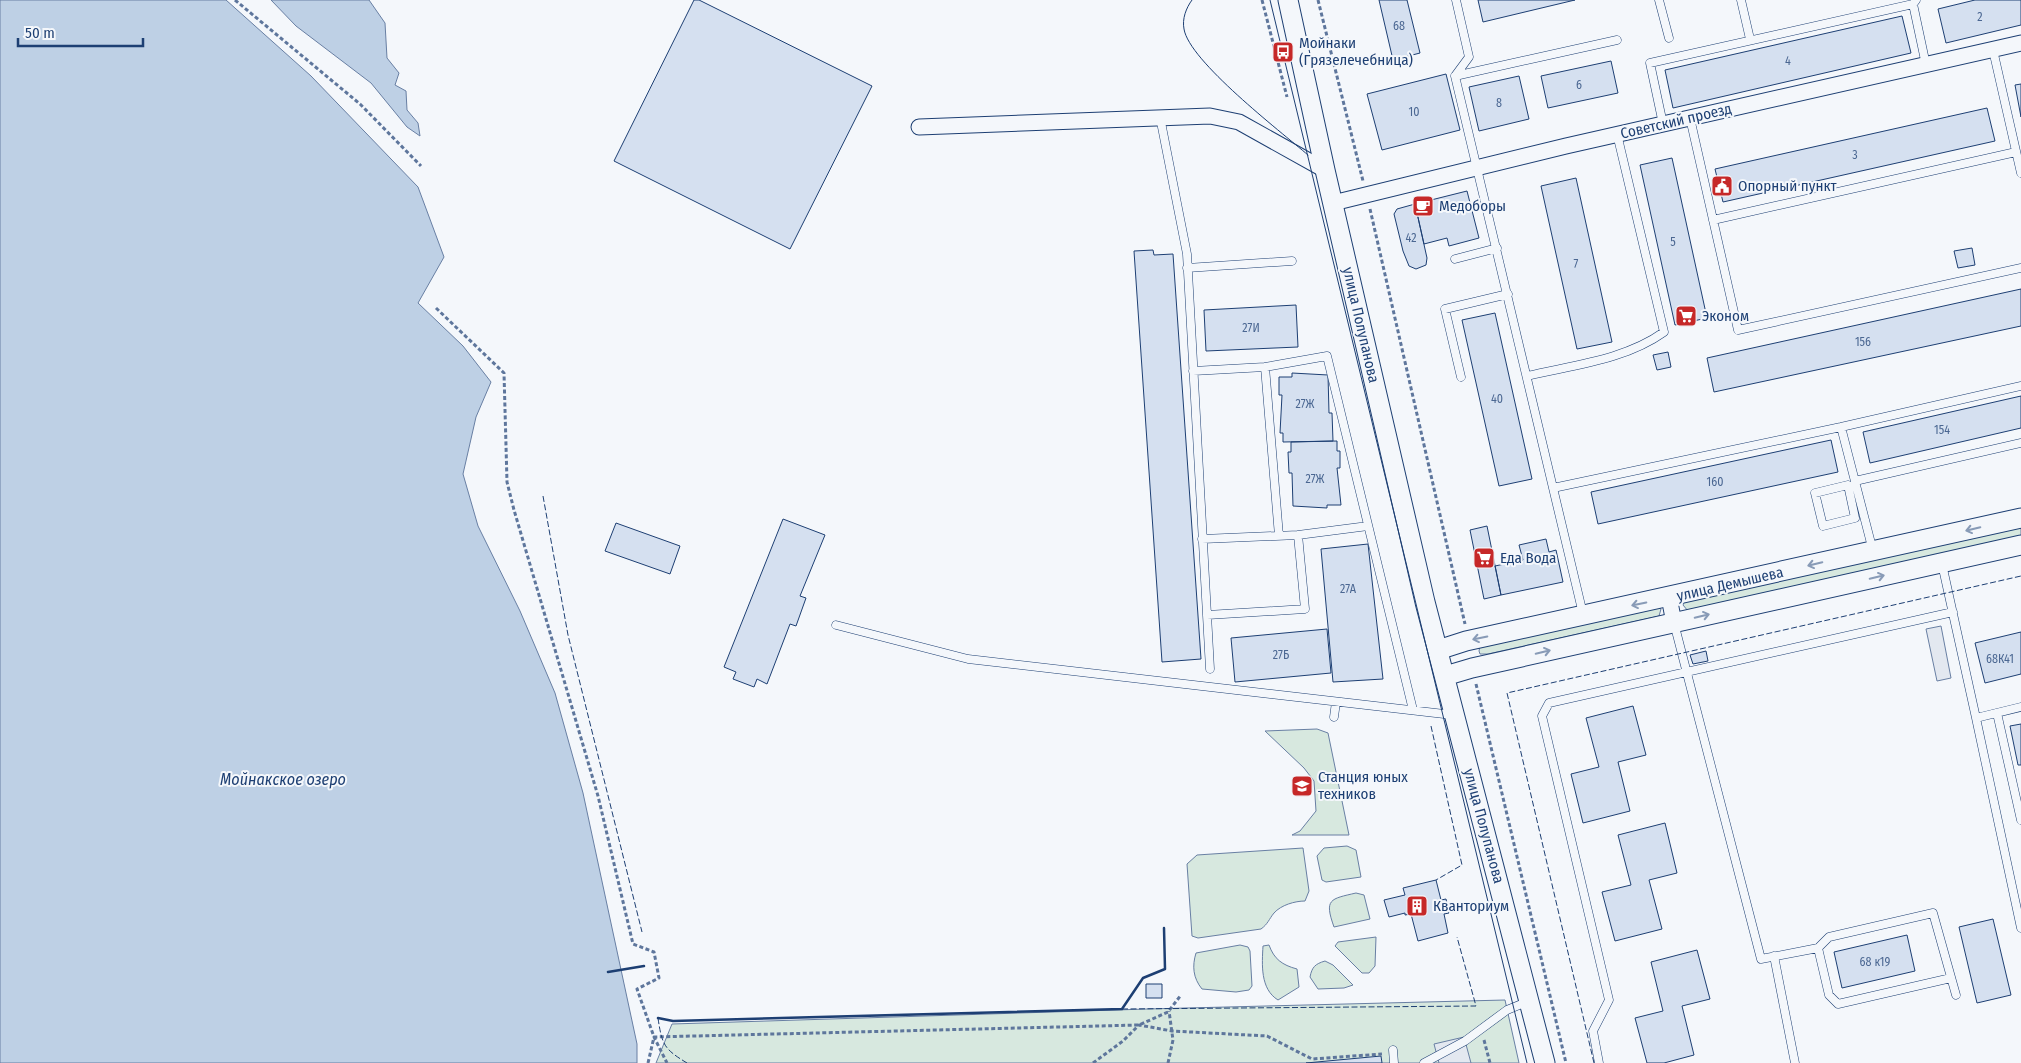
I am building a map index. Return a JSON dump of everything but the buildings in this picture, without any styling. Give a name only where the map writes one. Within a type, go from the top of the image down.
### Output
[{"type":"street","name":"улица Полупанова","points":[[1288,0],[1325,170],[1425,602],[1531,1001],[1545,1063]]},
{"type":"street","name":"Советский проезд","points":[[1333,203],[1617,134],[2021,43]]},
{"type":"street","points":[[919,127],[1210,116],[1239,122],[1325,170]]},
{"type":"street","name":"улица Демышева","points":[[1438,650],[1466,642],[2021,518]]},
{"type":"street","name":"улица Демышева","points":[[1445,676],[1472,668],[2021,545]]},
{"type":"street","points":[[1669,597],[1674,623]]},
{"type":"lane","points":[[1455,76],[1469,57],[1456,0]]},
{"type":"lane","points":[[1659,0],[1669,38]]},
{"type":"lane","points":[[1741,0],[1750,39]]},
{"type":"lane","points":[[1663,124],[1650,63],[1750,39],[1915,2],[1926,64]]},
{"type":"lane","points":[[1455,76],[1617,40]]},
{"type":"lane","points":[[1993,50],[2021,173]]},
{"type":"lane","points":[[1455,76],[1583,616]]},
{"type":"lane","points":[[1160,117],[1187,268],[1210,669]]},
{"type":"lane","points":[[1690,118],[1738,330],[2021,268]]},
{"type":"lane","points":[[1527,376],[1622,354],[1651,341],[1664,332],[1617,134]]},
{"type":"lane","points":[[1713,220],[2016,152]]},
{"type":"lane","points":[[1455,259],[1497,248]]},
{"type":"lane","points":[[1187,268],[1292,262]]},
{"type":"lane","points":[[1461,377],[1445,309],[1508,294]]},
{"type":"lane","points":[[1193,371],[1265,366],[1327,356],[1413,710]]},
{"type":"lane","points":[[1265,366],[1280,536]]},
{"type":"lane","points":[[1554,488],[1841,427],[2021,386]]},
{"type":"lane","points":[[1841,427],[1855,481],[1859,514]]},
{"type":"lane","points":[[1855,481],[2021,442]]},
{"type":"lane","points":[[1859,514],[1856,518],[1823,526],[1815,493],[1848,485],[1859,514],[1873,551]]},
{"type":"lane","points":[[1202,539],[1298,535],[1368,526]]},
{"type":"lane","points":[[1207,615],[1305,609],[1298,535]]},
{"type":"lane","points":[[1941,562],[2021,928]]},
{"type":"lane","points":[[1599,1063],[1593,1031],[1609,1000],[1542,716],[1549,703],[1953,612]]},
{"type":"lane","points":[[1674,623],[1761,959],[1818,948],[1829,937],[1933,913],[1956,995]]},
{"type":"lane","points":[[836,625],[968,659],[1336,702],[1449,713],[1455,716]]},
{"type":"lane","points":[[1334,717],[1336,702]]},
{"type":"lane","points":[[1976,718],[2021,707]]},
{"type":"lane","points":[[1997,713],[2021,820]]},
{"type":"lane","points":[[2012,780],[2021,778]]},
{"type":"lane","points":[[1818,948],[1830,995],[1838,1004],[1951,978]]},
{"type":"lane","points":[[1774,956],[1795,1063]]},
{"type":"lane","points":[[1424,1063],[1465,1042],[1507,1010],[1531,1001]]},
{"type":"lane","points":[[1393,1052],[1394,1063]]},
{"type":"path","points":[[235,0],[360,104],[421,166]]},
{"type":"path","points":[[1262,0],[1287,97]]},
{"type":"path","points":[[1318,0],[1367,196],[1464,613],[1466,642]]},
{"type":"path","points":[[436,308],[504,374],[507,482],[528,564],[551,632],[598,796],[633,944],[654,952],[659,978],[637,990],[654,1037],[667,1063]]},
{"type":"path","points":[[1472,668],[1566,1063]]},
{"type":"path","points":[[1093,1063],[1123,1041],[1139,1025],[1169,1010],[1181,995]]},
{"type":"path","points":[[1168,1063],[1173,1040],[1169,1010]]},
{"type":"path","points":[[654,1037],[1139,1025],[1172,1031],[1267,1036],[1312,1059],[1393,1052]]},
{"type":"path","points":[[648,1063],[654,1037]]},
{"type":"path","points":[[1484,1040],[1490,1063]]},
{"type":"shaded area","points":[[2021,524],[2021,536],[1688,611],[1683,605],[1685,600]]},
{"type":"shaded area","points":[[1656,607],[1661,609],[1659,616],[1488,654],[1480,654],[1479,651],[1480,646]]},
{"type":"shaded area","points":[[1941,626],[1951,678],[1937,681],[1926,629]]},
{"type":"shaded area","points":[[1317,729],[1328,733],[1349,835],[1292,835],[1300,831],[1316,811],[1314,781],[1304,768],[1265,731]]},
{"type":"shaded area","points":[[1347,846],[1356,850],[1361,877],[1326,882],[1322,880],[1317,856],[1324,848]]},
{"type":"shaded area","points":[[1303,848],[1309,891],[1305,901],[1280,908],[1261,929],[1198,938],[1192,936],[1187,864],[1197,855]]},
{"type":"shaded area","points":[[1356,893],[1364,895],[1370,919],[1334,927],[1330,911],[1332,902],[1340,897]]},
{"type":"shaded area","points":[[1376,937],[1375,966],[1369,973],[1362,973],[1335,946],[1338,942]]},
{"type":"shaded area","points":[[1240,945],[1248,947],[1250,951],[1252,986],[1249,990],[1236,992],[1202,989],[1194,972],[1196,953]]},
{"type":"shaded area","points":[[1269,945],[1279,961],[1297,969],[1299,987],[1278,1000],[1268,989],[1263,976],[1263,946]]},
{"type":"shaded area","points":[[1325,961],[1333,965],[1353,985],[1344,988],[1318,989],[1310,977],[1314,966]]},
{"type":"shaded area","points":[[1505,1000],[1519,1063],[656,1063],[672,1024]]},
{"type":"shaded area","points":[[1464,1037],[1471,1063],[1439,1063],[1434,1044]]},
{"type":"water","name":"Мойнакское озеро","points":[[0,0],[226,0],[311,76],[418,187],[444,257],[418,303],[463,346],[491,382],[476,417],[463,474],[478,526],[520,611],[555,693],[583,793],[637,1044],[637,1063],[0,1063]]},
{"type":"water","points":[[271,0],[369,0],[385,23],[387,58],[399,73],[395,85],[406,91],[407,110],[418,123],[420,136],[407,127],[371,83],[296,26]]},
{"type":"tram line","points":[[1192,0],[1188,6],[1184,21],[1184,29],[1190,43],[1218,77],[1308,155]]},
{"type":"tram line","points":[[1270,0],[1527,1063]]},
{"type":"fence","points":[[543,496],[568,635],[642,932]]},
{"type":"fence","points":[[1594,1063],[1507,693],[2021,576]]},
{"type":"fence","points":[[1431,726],[1462,865],[1436,880]]},
{"type":"fence","points":[[1122,1009],[1476,1006],[1457,937]]},
{"type":"fence","points":[[658,1018],[665,1045],[673,1054],[687,1063]]},
{"type":"wall","points":[[658,1018],[673,1021],[1122,1009],[1143,978],[1165,969],[1164,928]]},
{"type":"wall","points":[[608,972],[644,966]]},
{"type":"place","name":"Мойнаки (Грязелечебница)","points":[[1283,52]]},
{"type":"place","name":"Опорный пункт","points":[[1722,186]]},
{"type":"place","name":"Медоборы","points":[[1423,206]]},
{"type":"place","name":"Эконом","points":[[1686,316]]},
{"type":"place","name":"Еда Вода","points":[[1484,558]]},
{"type":"place","name":"Станция юных техников","points":[[1302,786]]},
{"type":"place","name":"Кванториум","points":[[1417,906]]}]
